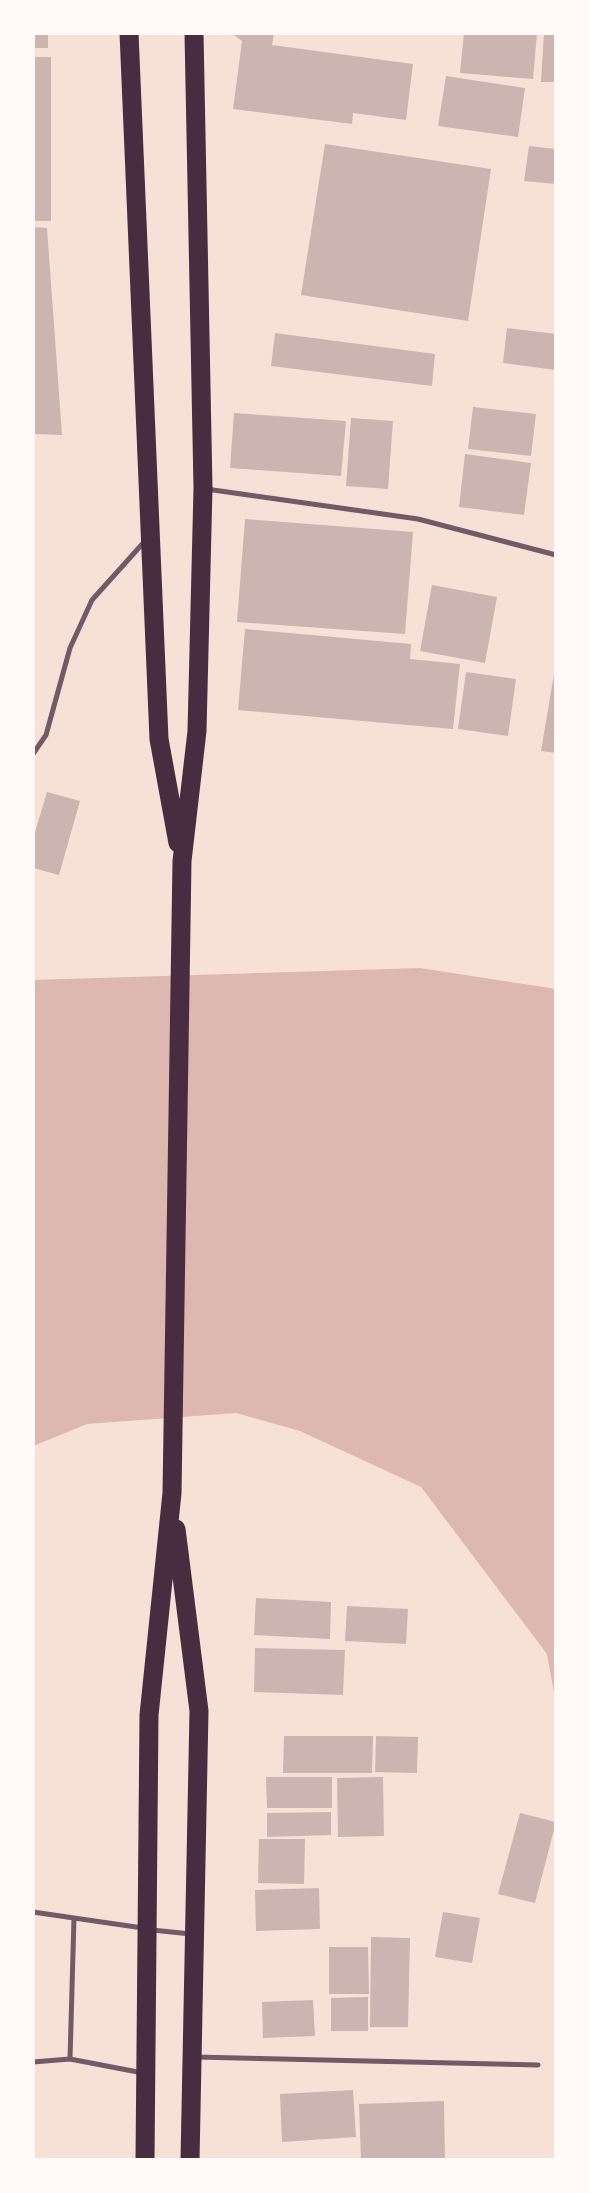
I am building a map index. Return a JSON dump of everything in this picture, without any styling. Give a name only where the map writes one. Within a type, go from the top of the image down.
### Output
[{"type":"highway","points":[[129,33],[159,739],[182,861]]},
{"type":"highway","points":[[145,2160],[149,1715],[172,1493],[182,861],[197,731],[203,488],[194,33]]},
{"type":"highway","points":[[172,1493],[199,1712],[190,2160]]},
{"type":"lane","points":[[203,488],[418,519],[556,555]]},
{"type":"lane","points":[[33,754],[46,735],[71,648],[92,600],[150,536]]},
{"type":"lane","points":[[33,1912],[194,1935]]},
{"type":"lane","points":[[70,2059],[74,1918]]},
{"type":"lane","points":[[192,2057],[538,2064]]},
{"type":"lane","points":[[33,2062],[70,2059],[146,2073]]},
{"type":"shaded area","points":[[420,968],[556,989],[556,1704],[547,1654],[421,1487],[300,1431],[236,1413],[87,1424],[33,1446],[33,980]]},
{"type":"building","points":[[33,33],[48,33],[48,48],[33,48]]},
{"type":"building","points":[[231,33],[274,33],[272,45],[413,64],[406,120],[353,113],[352,124],[233,109],[242,41]]},
{"type":"building","points":[[464,33],[537,33],[533,79],[460,73]]},
{"type":"building","points":[[544,33],[556,33],[556,82],[541,82]]},
{"type":"building","points":[[33,57],[51,57],[51,221],[33,221]]},
{"type":"building","points":[[446,76],[525,88],[518,137],[438,126]]},
{"type":"building","points":[[325,144],[491,169],[468,321],[301,295]]},
{"type":"building","points":[[529,146],[556,149],[556,184],[524,181]]},
{"type":"building","points":[[33,227],[47,228],[62,435],[33,434]]},
{"type":"building","points":[[507,328],[556,334],[556,370],[503,363]]},
{"type":"building","points":[[275,333],[435,354],[432,386],[271,366]]},
{"type":"building","points":[[473,407],[536,414],[531,456],[468,449]]},
{"type":"building","points":[[234,413],[346,421],[341,476],[230,468]]},
{"type":"building","points":[[351,418],[393,421],[388,489],[346,486]]},
{"type":"building","points":[[465,454],[531,463],[524,515],[459,507]]},
{"type":"building","points":[[245,519],[413,532],[405,634],[237,622]]},
{"type":"building","points":[[432,585],[497,597],[485,663],[420,651]]},
{"type":"building","points":[[245,629],[411,644],[410,659],[460,664],[453,729],[238,710]]},
{"type":"building","points":[[466,672],[516,679],[508,736],[458,729]]},
{"type":"building","points":[[556,674],[556,753],[541,751]]},
{"type":"building","points":[[47,792],[80,801],[59,875],[33,868],[33,839]]},
{"type":"building","points":[[256,1598],[331,1602],[330,1639],[254,1635]]},
{"type":"building","points":[[347,1606],[408,1609],[406,1644],[345,1641]]},
{"type":"building","points":[[255,1648],[345,1650],[343,1695],[254,1692]]},
{"type":"building","points":[[284,1736],[373,1736],[372,1773],[283,1773]]},
{"type":"building","points":[[376,1736],[418,1737],[417,1773],[375,1772]]},
{"type":"building","points":[[266,1777],[332,1777],[332,1808],[267,1808]]},
{"type":"building","points":[[383,1777],[384,1836],[338,1837],[337,1778]]},
{"type":"building","points":[[331,1812],[331,1835],[267,1837],[267,1813]]},
{"type":"building","points":[[520,1813],[556,1822],[535,1903],[498,1894]]},
{"type":"building","points":[[259,1839],[305,1839],[304,1884],[258,1883]]},
{"type":"building","points":[[319,1888],[320,1929],[256,1931],[255,1890]]},
{"type":"building","points":[[443,1912],[480,1918],[472,1963],[435,1957]]},
{"type":"building","points":[[371,1937],[410,1938],[408,2027],[370,2027]]},
{"type":"building","points":[[329,1947],[368,1947],[369,1994],[329,1994]]},
{"type":"building","points":[[368,1997],[368,2031],[331,2031],[331,1998]]},
{"type":"building","points":[[313,2000],[315,2036],[263,2038],[262,2002]]},
{"type":"building","points":[[353,2090],[356,2137],[282,2142],[280,2094]]},
{"type":"building","points":[[444,2101],[445,2160],[361,2160],[359,2104]]}]
